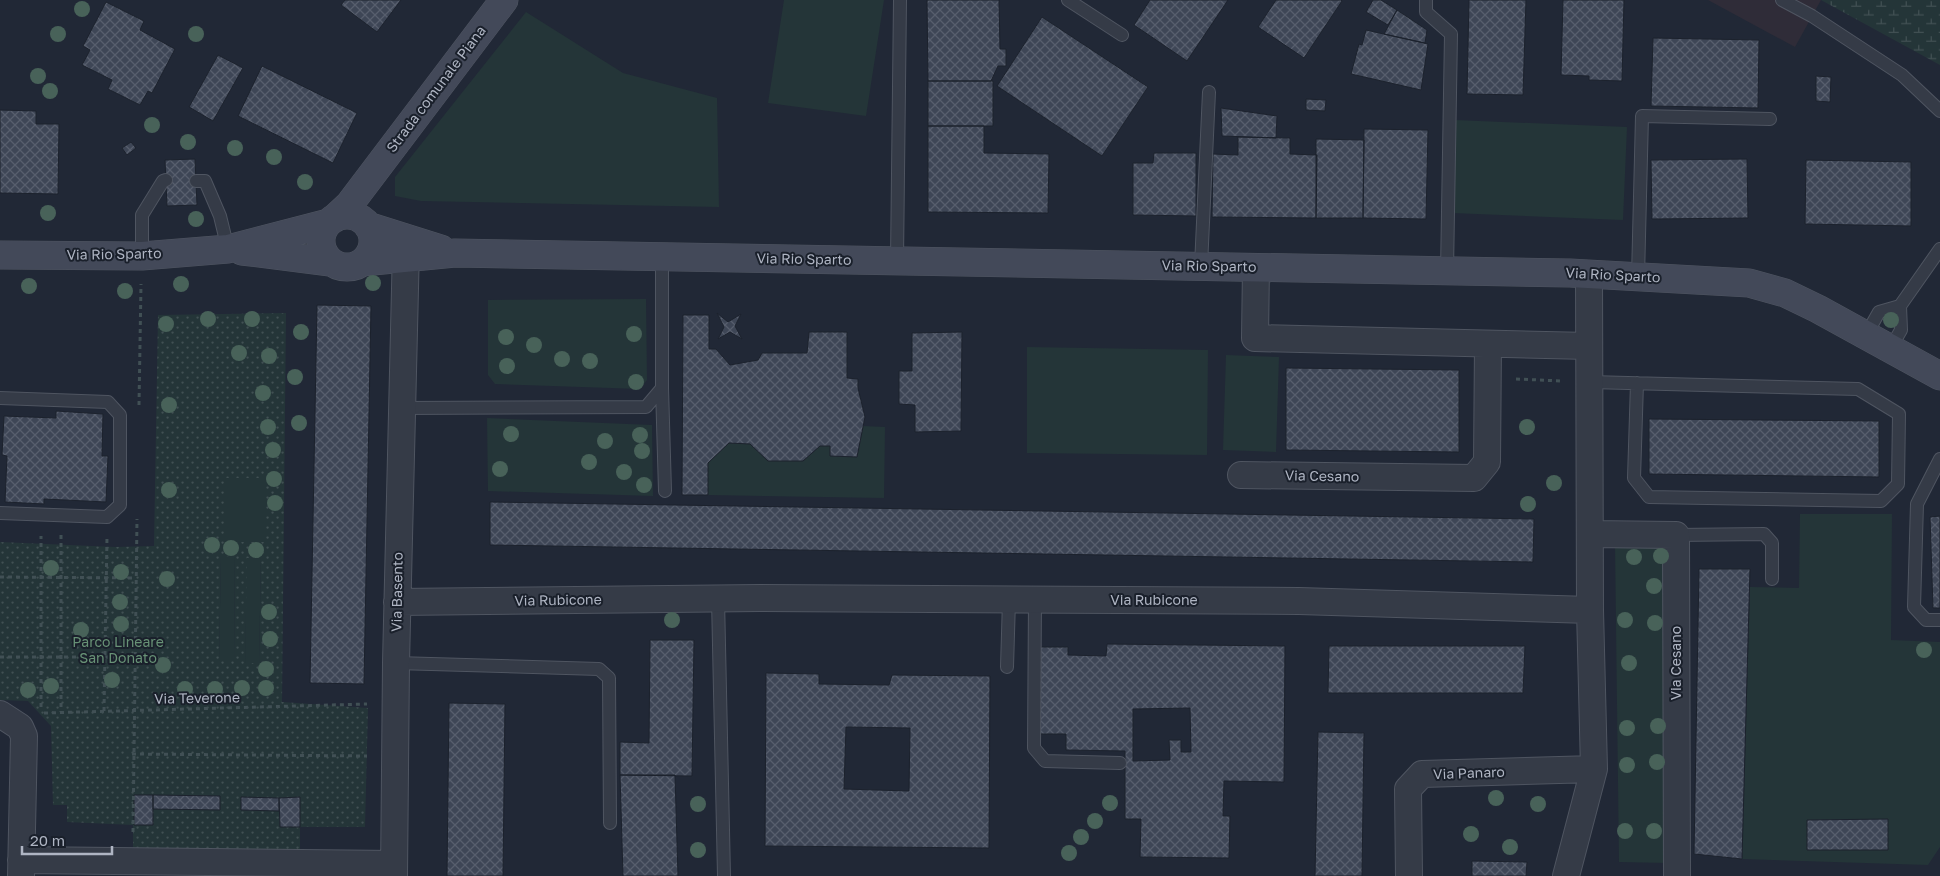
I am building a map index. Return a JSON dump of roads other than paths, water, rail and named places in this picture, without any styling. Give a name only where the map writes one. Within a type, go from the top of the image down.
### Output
[{"type":"street","name":"Strada comunale Piana","points":[[331,220],[349,205],[504,0]]},
{"type":"street","name":"Strada comunale Piana","points":[[365,223],[361,201],[369,179]]},
{"type":"street","name":"Via Rio Sparto","points":[[0,255],[142,256],[228,249],[348,215],[365,223],[388,254]]},
{"type":"street","points":[[330,262],[321,248],[323,230],[331,220]]},
{"type":"street","name":"Via Rio Sparto","points":[[228,249],[330,262],[347,268],[388,254],[455,254],[1589,274],[1748,283],[1785,293],[1940,376]]},
{"type":"street","name":"Via Basento","points":[[0,714],[15,724],[24,736],[21,868],[394,870],[402,320],[388,254]]},
{"type":"street","points":[[1256,267],[1255,338],[1589,346]]},
{"type":"street","points":[[1577,876],[1566,876],[1594,770],[1590,610],[1589,274]]},
{"type":"street","name":"Via Cesano","points":[[1241,475],[1474,478],[1487,462],[1488,344]]},
{"type":"street","points":[[1590,534],[1676,535]]},
{"type":"street","name":"Via Cesano","points":[[1676,535],[1677,876]]},
{"type":"street","name":"Via Rubicone","points":[[397,602],[718,599],[1299,601],[1590,610]]},
{"type":"street","name":"Via Panaro","points":[[1409,876],[1408,789],[1422,774],[1594,770]]},
{"type":"lane","points":[[896,261],[900,0]]},
{"type":"lane","points":[[1068,0],[1122,35]]},
{"type":"lane","points":[[1426,0],[1426,12],[1451,34],[1447,271]]},
{"type":"lane","points":[[1782,0],[1797,3],[1902,75],[1940,111]]},
{"type":"lane","points":[[1201,266],[1210,92]]},
{"type":"lane","points":[[1638,277],[1642,116],[1770,119]]},
{"type":"lane","points":[[142,256],[142,215],[163,180],[166,180]]},
{"type":"lane","points":[[196,181],[205,181],[220,216],[228,249]]},
{"type":"lane","points":[[1890,349],[1901,330],[1900,306],[1940,250]]},
{"type":"lane","points":[[662,257],[662,388],[665,491]]},
{"type":"lane","points":[[1866,335],[1879,312],[1900,306]]},
{"type":"lane","points":[[1590,382],[1637,383],[1858,389],[1899,414],[1898,484],[1881,501],[1649,497],[1634,478],[1637,383]]},
{"type":"lane","points":[[400,408],[646,407],[662,388]]},
{"type":"lane","points":[[0,398],[108,402],[120,414],[120,505],[107,517],[0,512]]},
{"type":"lane","points":[[1940,459],[1917,504],[1914,607],[1926,620],[1940,620]]},
{"type":"lane","points":[[1676,535],[1764,534],[1772,544],[1772,579]]},
{"type":"lane","points":[[718,599],[724,876]]},
{"type":"lane","points":[[1007,667],[1009,600]]},
{"type":"lane","points":[[1036,600],[1034,748],[1045,761],[1120,763]]},
{"type":"lane","points":[[396,663],[599,669],[609,678],[610,823]]},
{"type":"park label","name":"Parco Lineare San Donato","points":[[118,650]]}]
